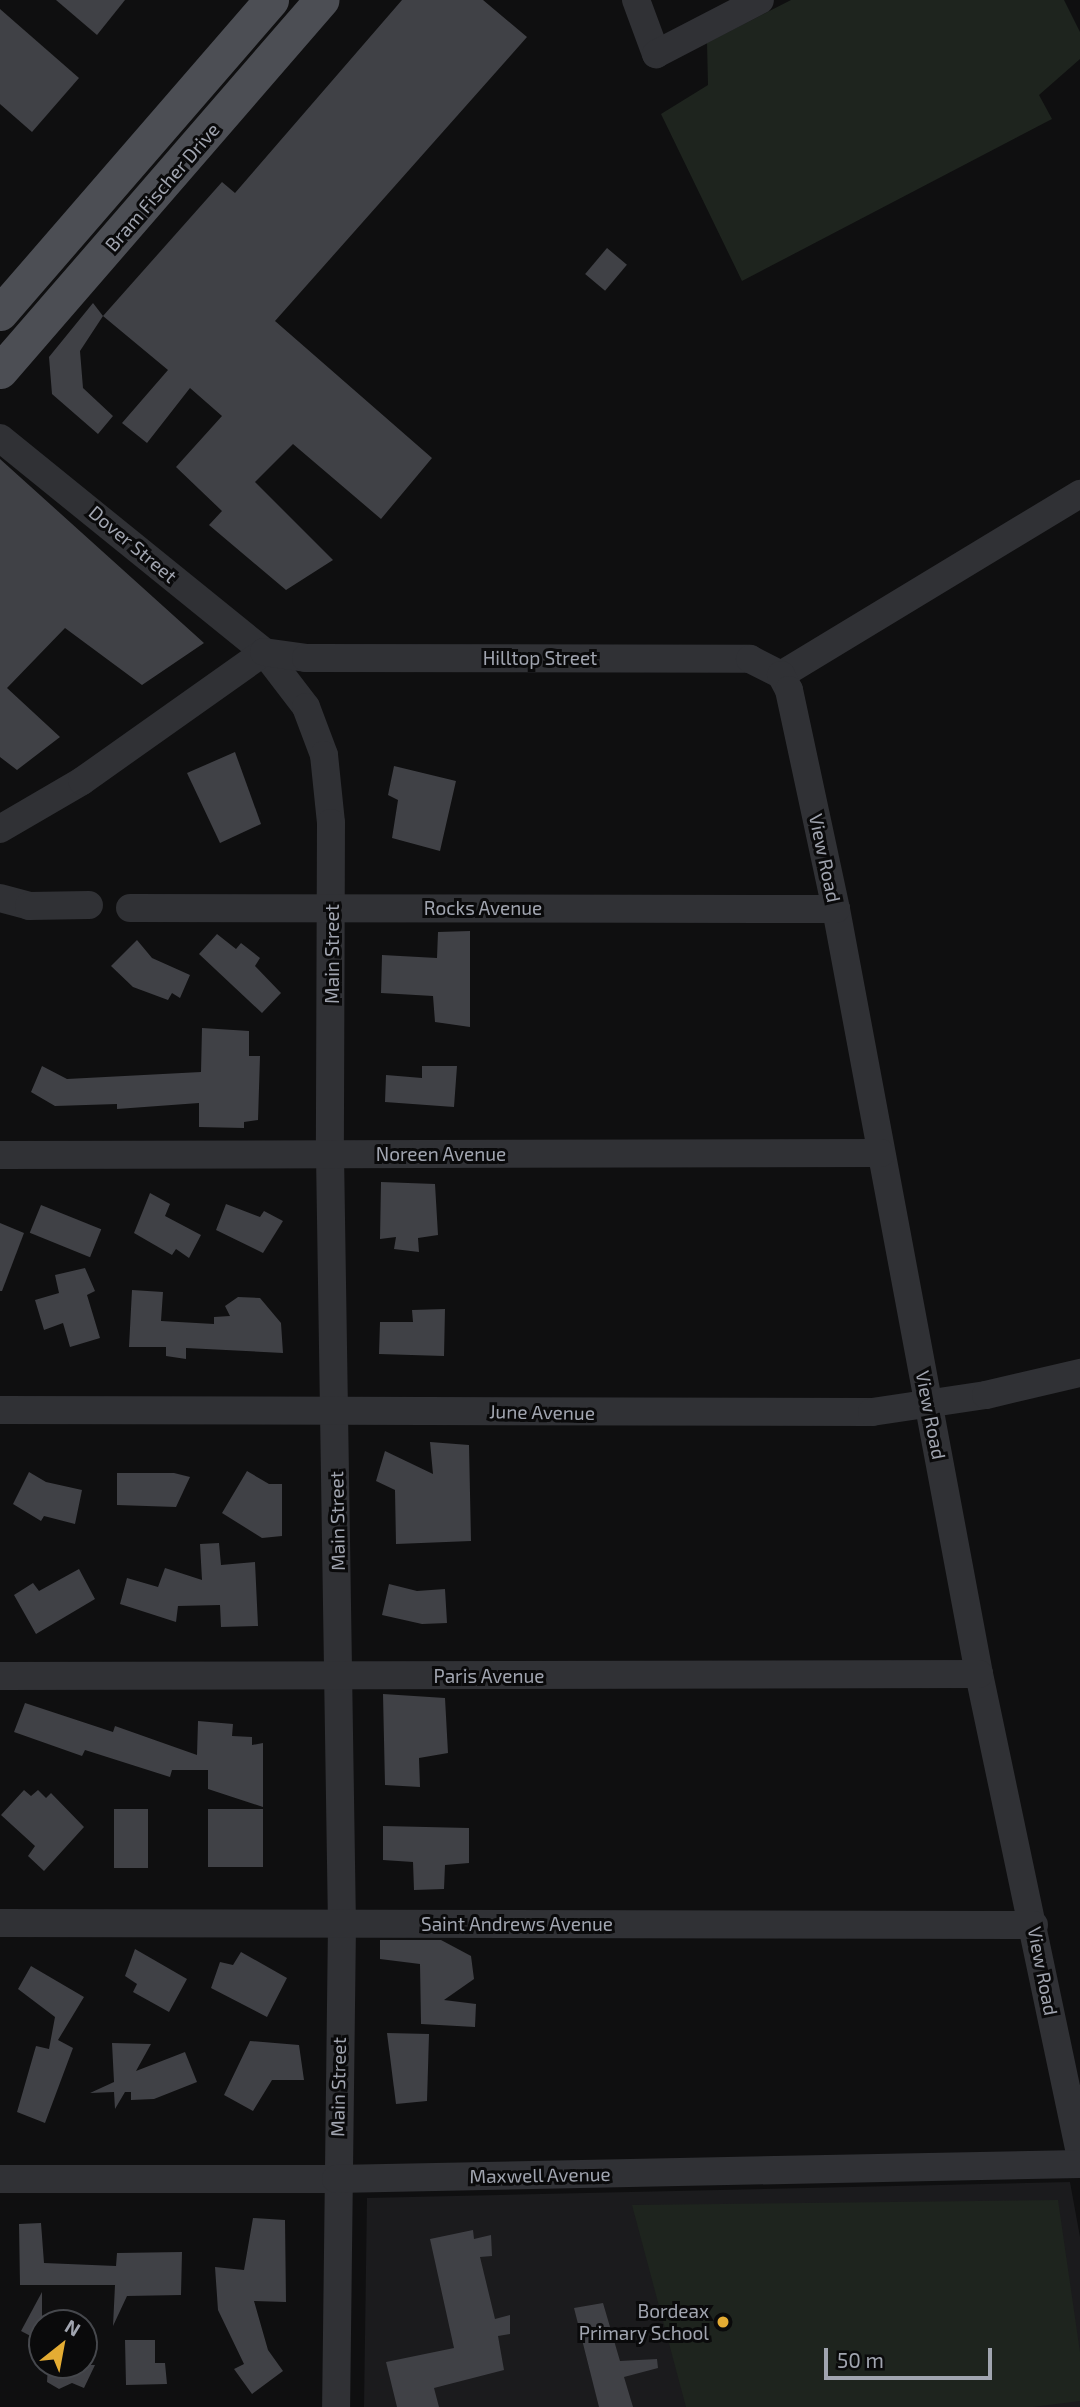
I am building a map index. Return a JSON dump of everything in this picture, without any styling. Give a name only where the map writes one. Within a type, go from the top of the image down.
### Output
[{"type":"main road","name":"Bram Fischer Drive","points":[[0,313],[271,0]]},
{"type":"main road","name":"Bram Fischer Drive","points":[[0,371],[321,0]]},
{"type":"street","points":[[636,0],[656,54],[760,0]]},
{"type":"street","name":"Dover Street","points":[[0,438],[264,652]]},
{"type":"street","points":[[782,675],[1080,495]]},
{"type":"street","points":[[0,829],[82,781],[264,652]]},
{"type":"street","name":"Hilltop Street","points":[[264,652],[306,658],[750,659],[782,675]]},
{"type":"street","name":"Main Street","points":[[264,652],[306,707],[324,755],[331,823],[330,1154],[342,1923],[336,2179],[336,2407]]},
{"type":"street","name":"View Road","points":[[782,675],[789,690],[836,909],[979,1674],[1034,1925],[1080,2155]]},
{"type":"street","points":[[0,898],[29,906],[89,905]]},
{"type":"street","name":"Rocks Avenue","points":[[130,908],[836,909]]},
{"type":"street","name":"Noreen Avenue","points":[[0,1155],[881,1153]]},
{"type":"street","name":"June Avenue","points":[[0,1410],[335,1409],[656,1414],[872,1412],[929,1405],[1080,1373]]},
{"type":"street","name":"Paris Avenue","points":[[0,1676],[979,1674]]},
{"type":"street","name":"Saint Andrews Avenue","points":[[0,1923],[1034,1925]]},
{"type":"street","name":"Maxwell Avenue","points":[[0,2179],[336,2179],[1080,2164]]},
{"type":"shaded area","points":[[791,0],[1064,0],[1080,32],[1080,59],[1039,95],[1052,119],[742,281],[661,114],[708,85],[707,43]]},
{"type":"shaded area","name":"Bordeax Primary School","points":[[1070,2182],[1080,2237],[1080,2407],[364,2407],[367,2198]]},
{"type":"shaded area","points":[[1058,2200],[1080,2352],[1080,2401],[1033,2407],[686,2407],[632,2205]]},
{"type":"building","points":[[56,0],[125,0],[97,35]]},
{"type":"building","points":[[402,0],[483,0],[527,37],[275,321],[432,458],[381,519],[293,444],[255,482],[333,560],[286,590],[209,525],[222,511],[176,467],[222,416],[190,388],[147,443],[122,423],[168,370],[103,316],[222,182],[235,193]]},
{"type":"building","points":[[0,9],[79,78],[32,132],[0,104]]},
{"type":"building","points":[[607,248],[627,265],[605,291],[585,274]]},
{"type":"building","points":[[93,303],[103,316],[80,351],[83,388],[113,416],[98,434],[52,394],[49,357]]},
{"type":"building","points":[[0,459],[204,643],[142,685],[65,628],[7,688],[60,737],[17,770],[0,757]]},
{"type":"building","points":[[235,752],[261,824],[220,843],[187,773]]},
{"type":"building","points":[[394,766],[456,781],[440,851],[392,838],[398,800],[388,795]]},
{"type":"building","points":[[470,931],[470,1027],[435,1022],[433,996],[381,993],[382,955],[437,958],[438,932]]},
{"type":"building","points":[[217,934],[236,949],[241,943],[260,958],[255,966],[281,993],[262,1013],[199,954]]},
{"type":"building","points":[[137,940],[152,958],[190,975],[180,998],[172,993],[168,1000],[133,987],[111,966]]},
{"type":"building","points":[[202,1028],[249,1031],[249,1056],[260,1056],[258,1120],[244,1122],[244,1128],[199,1127],[199,1103],[117,1109],[117,1104],[55,1106],[31,1092],[42,1066],[67,1079],[201,1072]]},
{"type":"building","points":[[422,1066],[457,1066],[454,1107],[385,1102],[386,1075],[422,1078]]},
{"type":"building","points":[[381,1182],[435,1184],[438,1235],[418,1238],[419,1252],[394,1249],[396,1237],[380,1239]]},
{"type":"building","points":[[150,1193],[170,1204],[165,1216],[201,1235],[189,1258],[176,1249],[172,1255],[134,1233]]},
{"type":"building","points":[[226,1204],[260,1217],[264,1211],[283,1221],[263,1253],[216,1230]]},
{"type":"building","points":[[41,1205],[101,1229],[90,1257],[30,1233]]},
{"type":"building","points":[[0,1223],[24,1233],[2,1291],[0,1291]]},
{"type":"building","points":[[85,1268],[95,1291],[87,1295],[100,1338],[70,1347],[63,1323],[44,1330],[35,1300],[59,1293],[55,1275]]},
{"type":"building","points":[[132,1290],[163,1292],[161,1321],[214,1324],[214,1317],[230,1316],[225,1306],[238,1297],[260,1298],[281,1323],[283,1353],[186,1348],[186,1359],[166,1356],[166,1347],[129,1347]]},
{"type":"building","points":[[445,1309],[444,1356],[379,1354],[380,1322],[413,1322],[412,1310]]},
{"type":"building","points":[[430,1442],[469,1445],[471,1541],[396,1544],[395,1490],[376,1481],[385,1451],[433,1474]]},
{"type":"building","points":[[247,1471],[269,1484],[282,1484],[282,1536],[262,1538],[222,1513]]},
{"type":"building","points":[[29,1472],[46,1482],[82,1490],[75,1524],[44,1516],[41,1521],[13,1504]]},
{"type":"building","points":[[117,1473],[174,1473],[190,1477],[176,1507],[117,1505]]},
{"type":"building","points":[[219,1543],[221,1565],[255,1562],[258,1626],[221,1627],[220,1605],[178,1606],[176,1622],[120,1604],[127,1578],[158,1587],[165,1568],[202,1580],[200,1544]]},
{"type":"building","points":[[79,1569],[95,1599],[36,1634],[14,1595],[33,1583],[39,1591]]},
{"type":"building","points":[[389,1584],[417,1591],[445,1589],[447,1623],[422,1624],[382,1615]]},
{"type":"building","points":[[383,1694],[445,1698],[448,1753],[419,1758],[420,1787],[385,1785]]},
{"type":"building","points":[[25,1703],[113,1732],[115,1726],[197,1755],[198,1721],[233,1724],[232,1736],[252,1737],[252,1745],[263,1743],[263,1807],[208,1789],[208,1770],[172,1770],[170,1777],[85,1750],[82,1756],[14,1732]]},
{"type":"building","points":[[24,1790],[31,1796],[38,1790],[46,1798],[51,1793],[84,1827],[44,1871],[28,1856],[35,1846],[1,1815]]},
{"type":"building","points":[[114,1809],[148,1809],[148,1868],[114,1868]]},
{"type":"building","points":[[208,1809],[263,1809],[263,1867],[208,1867]]},
{"type":"building","points":[[383,1826],[469,1828],[469,1863],[445,1865],[444,1889],[414,1890],[413,1862],[383,1860]]},
{"type":"building","points":[[380,1940],[441,1940],[471,1956],[474,1979],[444,2000],[476,2004],[475,2027],[421,2024],[420,1964],[380,1959]]},
{"type":"building","points":[[135,1949],[187,1979],[169,2012],[133,1992],[137,1984],[125,1976]]},
{"type":"building","points":[[241,1952],[287,1978],[267,2017],[211,1988],[220,1962],[233,1965]]},
{"type":"building","points":[[31,1966],[84,1997],[58,2040],[73,2048],[45,2123],[17,2112],[36,2046],[49,2049],[55,2017],[18,1989]]},
{"type":"building","points":[[387,2033],[429,2034],[427,2101],[396,2104]]},
{"type":"building","points":[[250,2041],[299,2045],[304,2080],[272,2080],[253,2111],[224,2095]]},
{"type":"building","points":[[112,2043],[151,2044],[136,2071],[185,2052],[197,2082],[154,2099],[131,2100],[131,2092],[125,2092],[115,2109],[114,2092],[90,2093],[114,2082]]},
{"type":"building","points":[[253,2218],[285,2220],[286,2302],[254,2301],[268,2350],[283,2371],[252,2394],[234,2369],[244,2364],[218,2310],[215,2267],[244,2270]]},
{"type":"building","points":[[41,2223],[44,2263],[116,2266],[117,2253],[182,2252],[181,2295],[127,2296],[113,2326],[115,2285],[20,2285],[19,2224]]},
{"type":"building","points":[[473,2230],[474,2239],[491,2235],[492,2256],[480,2257],[495,2319],[510,2315],[510,2334],[498,2336],[504,2370],[434,2388],[439,2407],[397,2407],[386,2362],[454,2348],[430,2239]]},
{"type":"building","points":[[42,2292],[42,2309],[33,2309]]},
{"type":"building","points":[[603,2303],[620,2361],[657,2359],[658,2368],[624,2377],[633,2407],[599,2407],[574,2308]]},
{"type":"building","points":[[28,2318],[28,2335],[21,2331]]},
{"type":"building","points":[[125,2340],[155,2340],[155,2363],[165,2363],[167,2384],[126,2385]]},
{"type":"building","points":[[47,2379],[88,2379],[84,2388],[72,2383],[59,2389],[47,2382]]},
{"type":"place","name":"Bordeax Primary School","points":[[723,2322]]}]
